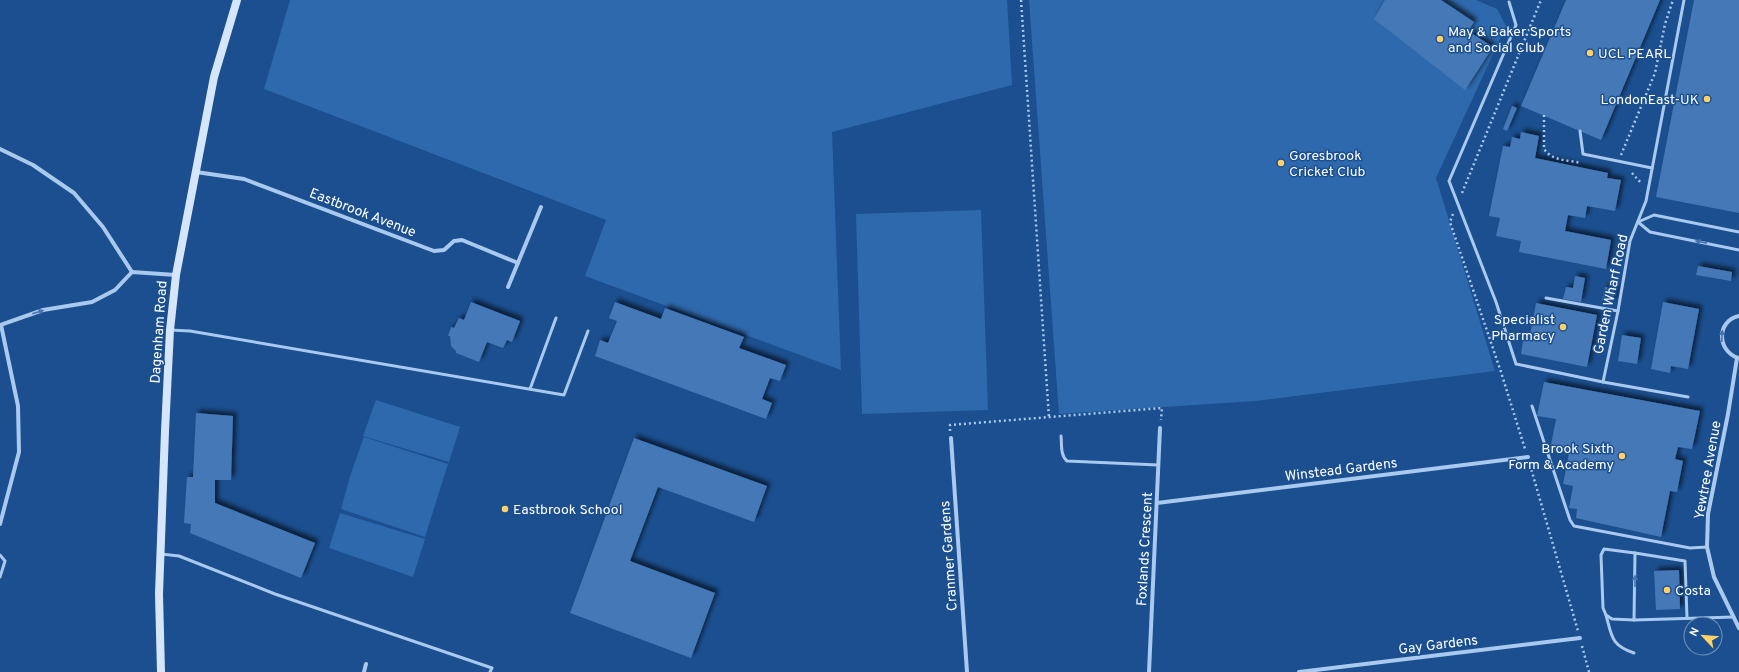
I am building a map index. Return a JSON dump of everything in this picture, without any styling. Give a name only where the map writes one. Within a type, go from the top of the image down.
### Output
[{"type":"street","name":"Dagenham Road","points":[[161,672],[159,594],[164,431],[170,330],[176,275],[214,77],[237,0]]},
{"type":"street","points":[[0,149],[33,165],[74,193],[103,227],[132,272]]},
{"type":"street","name":"Eastbrook Avenue","points":[[195,172],[244,179],[434,251],[444,250],[454,241],[462,240],[518,263]]},
{"type":"street","points":[[508,287],[541,207]]},
{"type":"street","points":[[132,272],[176,275]]},
{"type":"street","points":[[0,524],[19,452],[18,406],[1,325],[43,310],[92,302],[115,290],[132,272]]},
{"type":"street","points":[[1738,358],[1726,350],[1721,337],[1725,324],[1730,319],[1739,316]]},
{"type":"street","name":"Yewtree Avenue","points":[[1738,358],[1708,514],[1707,547],[1714,578],[1739,628]]},
{"type":"street","name":"Foxlands Crescent","points":[[1149,672],[1160,428]]},
{"type":"street","name":"Cranmer Gardens","points":[[951,438],[967,672]]},
{"type":"street","name":"Winstead Gardens","points":[[1157,503],[1528,457]]},
{"type":"street","name":"Gay Gardens","points":[[1299,672],[1580,638]]},
{"type":"street","points":[[364,672],[366,664]]},
{"type":"lane","name":"Garden Wharf Road","points":[[1603,382],[1618,311],[1630,242],[1646,201],[1684,0]]},
{"type":"lane","points":[[1509,2],[1516,25],[1449,181],[1496,302],[1516,364],[1688,398]]},
{"type":"lane","points":[[1580,131],[1584,154],[1652,168]]},
{"type":"lane","points":[[1739,232],[1654,215],[1638,222],[1650,232],[1739,250]]},
{"type":"lane","points":[[1546,298],[1618,311]]},
{"type":"lane","points":[[530,389],[556,318]]},
{"type":"lane","points":[[170,330],[190,332],[564,395],[588,331]]},
{"type":"lane","points":[[1532,406],[1570,520],[1574,526],[1690,548],[1707,547]]},
{"type":"lane","points":[[1061,436],[1062,452],[1067,461],[1158,466]]},
{"type":"lane","points":[[1634,653],[1621,649],[1612,636],[1604,608],[1601,555],[1604,549],[1685,561],[1687,616]]},
{"type":"lane","points":[[1634,620],[1635,553]]},
{"type":"lane","points":[[160,554],[179,556],[275,594],[492,668],[490,672]]},
{"type":"lane","points":[[0,555],[6,561],[0,577]]},
{"type":"lane","points":[[1606,615],[1612,619],[1634,620],[1683,618]]},
{"type":"lane","points":[[1723,617],[1734,617]]},
{"type":"path","points":[[1021,0],[1049,418]]},
{"type":"path","points":[[1620,161],[1622,151],[1655,72],[1665,24],[1673,0]]},
{"type":"path","points":[[951,438],[950,425],[1162,408],[1160,428]]},
{"type":"shaded area","points":[[290,0],[1007,0],[1012,85],[832,132],[841,370],[585,276],[606,220],[264,89]]},
{"type":"shaded area","points":[[1029,0],[1476,0],[1497,9],[1506,26],[1436,178],[1495,371],[1255,401],[1059,414]]},
{"type":"shaded area","points":[[981,210],[988,410],[862,414],[856,214]]},
{"type":"shaded area","points":[[376,400],[460,427],[449,462],[363,436]]},
{"type":"shaded area","points":[[364,437],[448,464],[425,537],[341,509],[351,473]]},
{"type":"shaded area","points":[[340,513],[425,539],[413,577],[329,548]]},
{"type":"building","name":"May & Baker Sports and Social Club","points":[[1385,0],[1441,0],[1474,22],[1468,31],[1493,47],[1465,90],[1374,19]]},
{"type":"building","name":"UCL PEARL","points":[[1566,0],[1660,0],[1601,140],[1521,106]]},
{"type":"building","name":"LondonEast-UK","points":[[1694,0],[1739,0],[1739,213],[1656,197]]},
{"type":"building","points":[[1512,106],[1517,108],[1507,131],[1503,129]]},
{"type":"building","points":[[1521,132],[1539,136],[1535,158],[1608,173],[1607,178],[1621,180],[1615,211],[1587,206],[1585,218],[1568,215],[1565,231],[1611,240],[1606,269],[1519,252],[1521,241],[1496,236],[1500,218],[1489,216],[1503,146],[1510,147],[1512,137],[1520,139]]},
{"type":"building","points":[[1698,266],[1732,272],[1731,281],[1696,275]]},
{"type":"building","points":[[1575,276],[1585,278],[1581,302],[1563,299],[1566,287],[1573,288]]},
{"type":"building","points":[[1605,287],[1615,289],[1613,302],[1602,300]]},
{"type":"building","points":[[471,302],[520,321],[512,342],[507,340],[503,348],[487,342],[479,362],[456,353],[451,346],[450,336],[448,336],[451,327],[454,328],[459,318],[464,320]]},
{"type":"building","points":[[615,302],[661,319],[665,308],[744,337],[739,348],[786,365],[780,381],[770,378],[762,399],[772,403],[766,419],[595,356],[600,340],[608,343],[617,321],[609,318]]},
{"type":"building","points":[[1663,302],[1699,309],[1688,369],[1671,366],[1670,373],[1651,369]]},
{"type":"building","name":"Specialist Pharmacy","points":[[1536,303],[1597,315],[1587,367],[1521,354],[1523,340],[1529,341]]},
{"type":"building","points":[[1622,335],[1641,338],[1637,364],[1618,361]]},
{"type":"building","name":"Brook Sixth Form & Academy","points":[[1544,382],[1700,411],[1692,449],[1678,447],[1675,459],[1683,461],[1677,492],[1670,491],[1661,537],[1576,518],[1577,509],[1569,508],[1573,486],[1563,484],[1569,453],[1550,450],[1556,419],[1537,416]]},
{"type":"building","points":[[196,413],[233,416],[231,480],[215,480],[215,503],[315,543],[301,578],[190,533],[191,524],[184,523],[187,477],[193,477]]},
{"type":"building","points":[[634,438],[767,486],[754,522],[658,487],[630,561],[715,593],[691,658],[570,613]]},
{"type":"building","name":"Costa","points":[[1679,570],[1680,609],[1656,610],[1654,571]]},
{"type":"place","name":"May & Baker Sports and Social Club","points":[[1440,39]]},
{"type":"place","name":"UCL PEARL","points":[[1590,53]]},
{"type":"place","name":"LondonEast-UK","points":[[1707,99]]},
{"type":"place","name":"Goresbrook Cricket Club","points":[[1281,163]]},
{"type":"place","name":"Specialist Pharmacy","points":[[1563,327]]},
{"type":"place","name":"Brook Sixth Form & Academy","points":[[1622,456]]},
{"type":"place","name":"Eastbrook School","points":[[505,509]]},
{"type":"place","name":"Costa","points":[[1667,590]]}]
